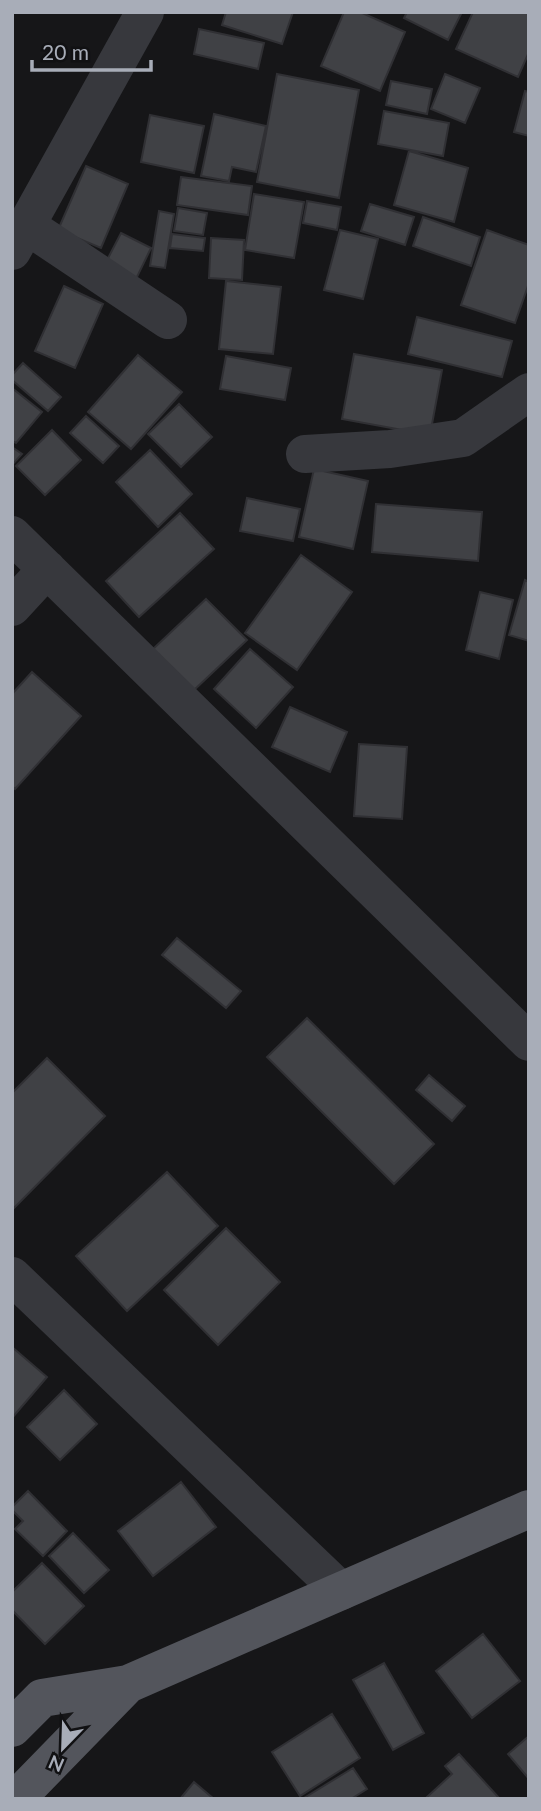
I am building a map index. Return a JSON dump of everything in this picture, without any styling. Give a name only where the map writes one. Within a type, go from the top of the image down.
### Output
[{"type":"main road","points":[[12,1728],[41,1699],[128,1684],[529,1509]]},
{"type":"main road","points":[[16,1799],[128,1684]]},
{"type":"street","points":[[145,12],[19,238],[168,320]]},
{"type":"street","points":[[305,454],[390,449],[463,438],[529,392]]},
{"type":"street","points":[[12,535],[529,1042]]},
{"type":"street","points":[[12,607],[47,569]]},
{"type":"street","points":[[12,1276],[341,1591]]},
{"type":"building","points":[[226,12],[293,12],[282,44],[222,25]]},
{"type":"building","points":[[344,12],[360,12],[405,32],[380,91],[321,66]]},
{"type":"building","points":[[407,12],[462,12],[448,40],[404,18]]},
{"type":"building","points":[[473,12],[529,13],[529,52],[518,77],[456,49]]},
{"type":"building","points":[[199,29],[264,43],[258,69],[194,54]]},
{"type":"building","points":[[277,74],[359,90],[339,198],[257,182]]},
{"type":"building","points":[[445,74],[480,88],[465,123],[431,109]]},
{"type":"building","points":[[391,81],[432,89],[427,114],[386,105]]},
{"type":"building","points":[[525,91],[529,92],[529,136],[514,132]]},
{"type":"building","points":[[384,111],[449,123],[443,156],[378,144]]},
{"type":"building","points":[[214,114],[266,126],[256,172],[232,167],[229,181],[201,176]]},
{"type":"building","points":[[150,115],[204,126],[194,173],[141,162]]},
{"type":"building","points":[[409,151],[468,168],[454,222],[394,205]]},
{"type":"building","points":[[86,166],[128,184],[101,248],[58,230]]},
{"type":"building","points":[[181,177],[252,186],[248,215],[177,205]]},
{"type":"building","points":[[254,194],[304,202],[294,258],[245,250]]},
{"type":"building","points":[[307,201],[341,207],[337,230],[303,223]]},
{"type":"building","points":[[370,204],[414,217],[405,245],[361,231]]},
{"type":"building","points":[[178,208],[207,213],[203,235],[174,231]]},
{"type":"building","points":[[159,211],[174,214],[165,268],[150,266]]},
{"type":"building","points":[[423,217],[480,237],[471,266],[413,246]]},
{"type":"building","points":[[340,230],[378,239],[363,299],[324,290]]},
{"type":"building","points":[[487,230],[529,245],[529,283],[515,323],[461,305]]},
{"type":"building","points":[[121,233],[151,248],[136,279],[105,264]]},
{"type":"building","points":[[172,234],[205,238],[203,251],[170,248]]},
{"type":"building","points":[[211,238],[244,240],[242,280],[209,278]]},
{"type":"building","points":[[226,281],[281,287],[273,354],[219,349]]},
{"type":"building","points":[[64,286],[103,304],[75,368],[35,351]]},
{"type":"building","points":[[417,317],[512,341],[502,377],[408,354]]},
{"type":"building","points":[[354,354],[442,370],[430,435],[342,419]]},
{"type":"building","points":[[138,355],[182,392],[131,449],[88,412]]},
{"type":"building","points":[[226,356],[291,368],[285,400],[220,389]]},
{"type":"building","points":[[23,363],[61,397],[48,411],[12,380],[12,375]]},
{"type":"building","points":[[12,388],[42,412],[16,443],[12,441]]},
{"type":"building","points":[[179,404],[212,437],[181,467],[148,434]]},
{"type":"building","points":[[86,416],[119,446],[103,463],[70,433]]},
{"type":"building","points":[[52,430],[81,460],[45,495],[16,466]]},
{"type":"building","points":[[12,447],[22,454],[12,465]]},
{"type":"building","points":[[150,450],[192,494],[158,527],[116,482]]},
{"type":"building","points":[[314,469],[368,481],[353,549],[299,537]]},
{"type":"building","points":[[247,498],[300,509],[293,541],[240,531]]},
{"type":"building","points":[[376,504],[482,512],[478,561],[372,552]]},
{"type":"building","points":[[180,513],[214,549],[139,617],[106,581]]},
{"type":"building","points":[[301,555],[352,592],[297,670],[245,633]]},
{"type":"building","points":[[525,580],[529,582],[529,641],[509,635]]},
{"type":"building","points":[[480,592],[513,600],[499,659],[466,650]]},
{"type":"building","points":[[206,599],[247,640],[193,691],[153,649]]},
{"type":"building","points":[[250,649],[293,687],[256,728],[214,689]]},
{"type":"building","points":[[32,672],[81,716],[15,789],[12,786],[12,694]]},
{"type":"building","points":[[290,707],[347,732],[330,772],[272,747]]},
{"type":"building","points":[[359,744],[407,747],[402,819],[354,816]]},
{"type":"building","points":[[177,938],[241,991],[226,1008],[162,955]]},
{"type":"building","points":[[307,1018],[434,1144],[394,1184],[267,1057]]},
{"type":"building","points":[[47,1058],[105,1116],[14,1208],[12,1093]]},
{"type":"building","points":[[429,1075],[465,1106],[452,1121],[416,1090]]},
{"type":"building","points":[[167,1172],[218,1226],[127,1311],[76,1256]]},
{"type":"building","points":[[226,1228],[280,1282],[218,1345],[164,1290]]},
{"type":"building","points":[[12,1347],[47,1377],[12,1418]]},
{"type":"building","points":[[64,1390],[97,1424],[60,1460],[27,1427]]},
{"type":"building","points":[[181,1482],[216,1527],[153,1576],[118,1531]]},
{"type":"building","points":[[28,1491],[67,1531],[43,1556],[15,1529],[23,1521],[12,1507]]},
{"type":"building","points":[[73,1533],[109,1570],[84,1593],[49,1556]]},
{"type":"building","points":[[42,1563],[84,1606],[45,1644],[12,1610],[12,1592]]},
{"type":"building","points":[[483,1634],[520,1681],[472,1718],[436,1671]]},
{"type":"building","points":[[384,1663],[424,1733],[393,1750],[353,1680]]},
{"type":"building","points":[[332,1714],[360,1758],[300,1796],[272,1752]]},
{"type":"building","points":[[529,1736],[529,1779],[508,1754]]},
{"type":"building","points":[[459,1754],[500,1799],[427,1797],[452,1774],[445,1766]]},
{"type":"building","points":[[353,1768],[367,1789],[351,1799],[304,1798]]},
{"type":"building","points":[[194,1782],[214,1799],[180,1799]]}]
